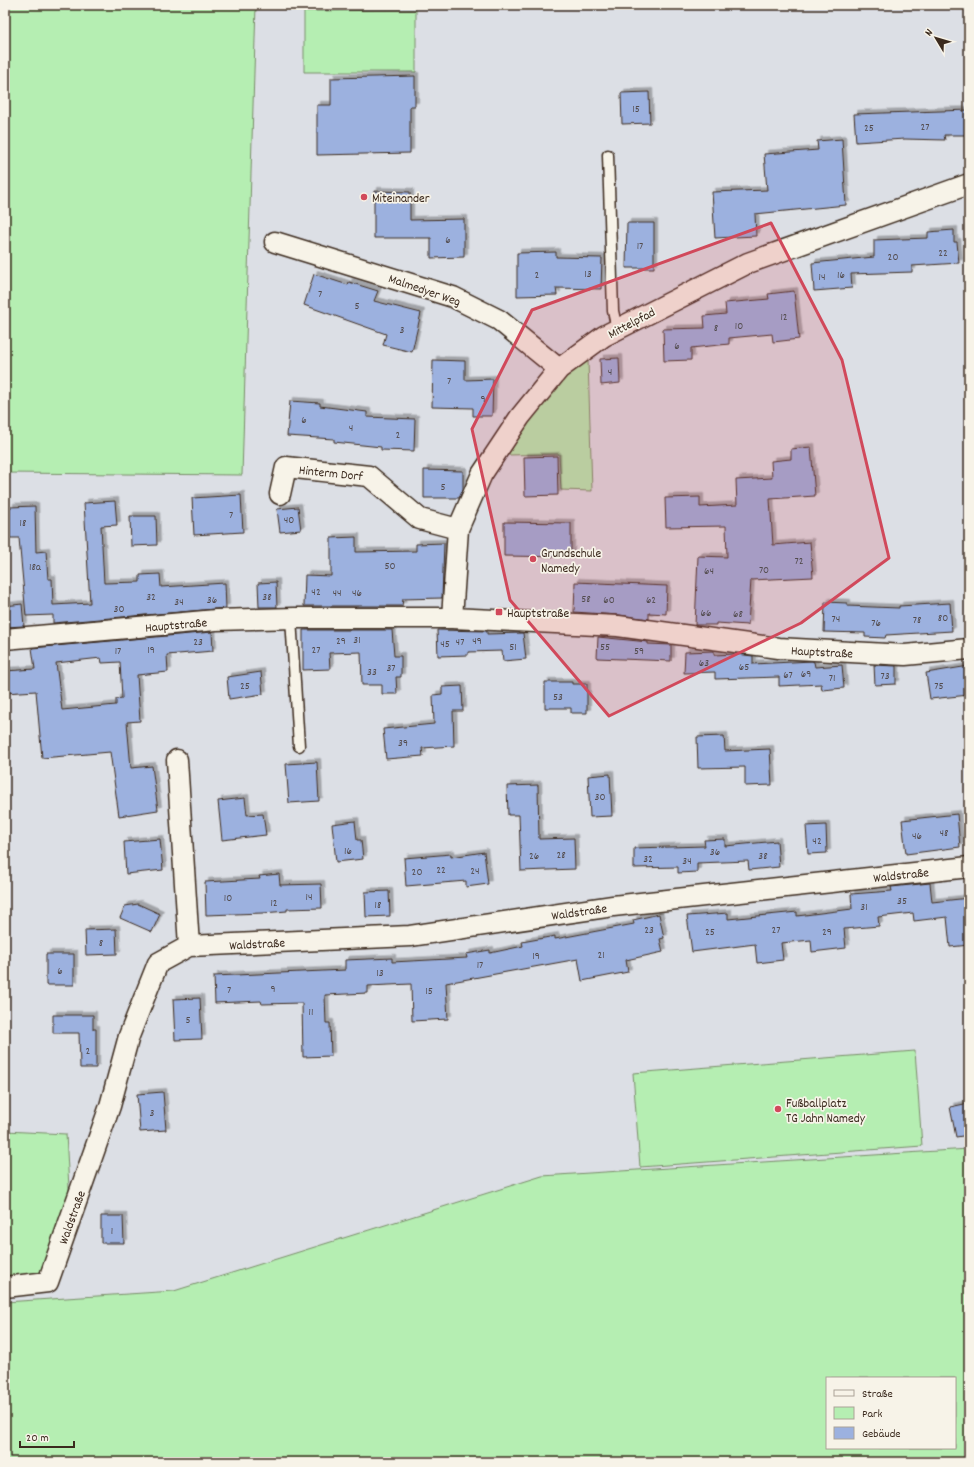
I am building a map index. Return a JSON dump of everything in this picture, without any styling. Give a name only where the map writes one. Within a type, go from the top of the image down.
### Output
[{"type":"street","name":"Mittelpfad","points":[[452,618],[458,529],[482,474],[520,417],[559,369],[604,336],[748,263],[969,184]]},
{"type":"street","name":"Malmedyer Weg","points":[[275,242],[453,297],[499,320],[559,369]]},
{"type":"street","name":"Hinterm Dorf","points":[[280,494],[286,467],[369,476],[420,519],[458,529]]},
{"type":"street","name":"Hauptstraße","points":[[5,639],[179,623],[291,618],[452,618],[618,626],[786,649],[905,655],[969,649]]},
{"type":"street","points":[[177,760],[189,946]]},
{"type":"street","name":"Waldstraße","points":[[5,1287],[48,1282],[110,1106],[129,1036],[158,963],[189,946],[410,936],[613,906],[969,867]]},
{"type":"lane","points":[[608,155],[613,311],[617,329]]},
{"type":"lane","points":[[291,618],[299,746]]},
{"type":"highlighted area","points":[[771,223],[842,360],[889,558],[801,623],[609,716],[510,600],[472,429],[532,310]]},
{"type":"green space","points":[[5,5],[256,5],[242,475],[5,473]]},
{"type":"green space","points":[[416,10],[416,72],[304,72],[304,11]]},
{"type":"green space","points":[[588,360],[592,491],[561,490],[559,454],[508,455],[524,429],[562,380]]},
{"type":"green space","name":"Fußballplatz TG Jahn Namedy","points":[[915,1051],[922,1146],[640,1167],[633,1073]]},
{"type":"green space","points":[[5,1131],[66,1134],[70,1206],[45,1276],[5,1278]]},
{"type":"green space","points":[[969,1149],[969,1462],[5,1462],[5,1302],[174,1291],[542,1176]]},
{"type":"building","points":[[415,76],[415,106],[410,106],[410,153],[317,155],[317,105],[331,105],[331,78]]},
{"type":"building","points":[[649,92],[650,123],[622,124],[621,93]]},
{"type":"building","points":[[969,110],[969,135],[944,135],[945,140],[905,139],[856,142],[854,114]]},
{"type":"building","points":[[842,139],[846,205],[755,214],[756,236],[715,238],[712,192],[767,190],[764,154],[818,150],[817,141]]},
{"type":"building","points":[[374,191],[410,192],[410,220],[464,219],[464,257],[431,258],[431,238],[374,238]]},
{"type":"building","points":[[627,223],[654,223],[654,268],[626,268]]},
{"type":"building","points":[[954,230],[954,242],[957,242],[959,263],[912,266],[912,272],[851,274],[852,288],[814,291],[812,263],[874,257],[874,240],[928,238],[928,232]]},
{"type":"building","points":[[556,252],[556,257],[602,258],[601,289],[556,288],[557,295],[517,296],[517,253]]},
{"type":"building","points":[[314,274],[348,285],[349,282],[378,291],[374,301],[421,313],[412,352],[383,345],[386,334],[304,305]]},
{"type":"building","points":[[794,291],[799,339],[773,342],[772,334],[729,338],[729,344],[691,348],[691,360],[664,361],[663,329],[705,328],[704,316],[726,314],[725,303],[769,299],[768,294]]},
{"type":"building","points":[[619,358],[620,383],[601,385],[600,359]]},
{"type":"building","points":[[433,360],[465,361],[465,380],[493,379],[492,416],[473,416],[473,408],[432,407]]},
{"type":"building","points":[[290,401],[320,403],[320,406],[367,412],[367,417],[415,419],[414,451],[381,450],[381,447],[334,442],[334,439],[287,436]]},
{"type":"building","points":[[811,447],[815,496],[770,499],[773,545],[810,542],[813,577],[751,580],[748,625],[716,623],[716,625],[695,625],[698,556],[727,557],[726,526],[666,527],[665,498],[700,497],[700,507],[737,505],[736,480],[772,478],[771,461],[791,459],[791,449]]},
{"type":"building","points":[[557,456],[558,495],[525,496],[524,457]]},
{"type":"building","points":[[424,470],[463,471],[463,490],[459,498],[424,498]]},
{"type":"building","points":[[241,495],[243,532],[194,535],[192,498]]},
{"type":"building","points":[[115,501],[117,525],[101,526],[104,583],[140,582],[140,575],[160,574],[161,587],[225,583],[226,608],[53,623],[53,615],[26,616],[19,538],[10,538],[10,507],[35,506],[36,552],[46,551],[48,579],[52,579],[53,605],[90,603],[84,503]]},
{"type":"building","points":[[298,507],[301,530],[280,532],[277,509]]},
{"type":"building","points":[[130,516],[156,516],[157,545],[131,546]]},
{"type":"building","points":[[504,522],[571,523],[571,557],[504,556]]},
{"type":"building","points":[[356,537],[356,552],[416,551],[416,544],[444,543],[442,598],[403,599],[402,606],[304,606],[305,575],[331,576],[331,538]]},
{"type":"building","points":[[276,582],[277,607],[259,607],[258,583]]},
{"type":"building","points":[[575,582],[667,586],[666,614],[649,613],[649,619],[574,612]]},
{"type":"building","points":[[825,602],[847,603],[847,606],[899,608],[899,606],[950,603],[952,631],[886,635],[885,638],[865,637],[865,633],[824,632]]},
{"type":"building","points":[[22,604],[24,626],[5,627],[5,606]]},
{"type":"building","points":[[303,630],[392,630],[394,656],[401,656],[401,677],[396,677],[397,694],[382,694],[382,685],[362,685],[361,652],[329,653],[330,669],[303,670]]},
{"type":"building","points":[[437,630],[487,631],[487,634],[523,633],[526,659],[503,661],[502,651],[468,652],[468,655],[438,656]]},
{"type":"building","points":[[212,632],[213,651],[167,655],[168,672],[137,675],[140,721],[127,722],[131,768],[152,766],[158,810],[119,816],[110,752],[42,758],[36,691],[5,693],[5,671],[35,669],[32,648]],"holes":[[[101,658],[102,663],[120,662],[122,698],[116,699],[116,705],[62,710],[56,663]]]},
{"type":"building","points":[[598,637],[648,642],[648,644],[671,645],[671,661],[597,658]]},
{"type":"building","points":[[714,651],[714,655],[736,654],[753,656],[753,664],[812,661],[814,662],[815,667],[842,665],[844,688],[822,690],[821,684],[779,686],[779,677],[715,679],[715,672],[684,673],[685,652]]},
{"type":"building","points":[[874,665],[896,666],[896,684],[875,685]]},
{"type":"building","points":[[969,666],[969,695],[930,699],[926,673]]},
{"type":"building","points":[[261,672],[263,694],[229,699],[227,677]]},
{"type":"building","points":[[545,682],[572,682],[572,684],[587,684],[587,713],[571,713],[571,708],[545,708]]},
{"type":"building","points":[[462,686],[463,711],[453,711],[454,746],[422,748],[423,756],[386,759],[383,729],[434,724],[433,695],[442,694],[442,687]]},
{"type":"building","points":[[724,736],[725,751],[770,749],[772,785],[745,786],[745,767],[698,768],[697,737]]},
{"type":"building","points":[[317,762],[319,801],[289,803],[286,764]]},
{"type":"building","points":[[610,774],[612,816],[590,817],[588,776]]},
{"type":"building","points":[[538,785],[539,839],[574,838],[575,869],[521,871],[519,815],[508,815],[507,786]]},
{"type":"building","points":[[245,798],[247,815],[263,814],[266,835],[222,840],[218,801]]},
{"type":"building","points":[[957,814],[960,847],[906,854],[902,820]]},
{"type":"building","points":[[355,821],[357,840],[361,840],[363,859],[336,862],[332,824]]},
{"type":"building","points":[[826,825],[827,853],[808,854],[806,826]]},
{"type":"building","points":[[160,839],[163,870],[126,874],[124,842]]},
{"type":"building","points":[[725,839],[725,846],[777,841],[779,867],[749,870],[748,861],[697,863],[697,872],[678,873],[678,867],[634,868],[634,848],[705,846],[704,840]]},
{"type":"building","points":[[484,852],[488,884],[466,887],[466,881],[406,886],[404,858],[451,854],[451,857]]},
{"type":"building","points":[[279,874],[280,885],[321,884],[322,908],[287,909],[287,911],[263,913],[206,915],[205,882],[260,879],[259,876]]},
{"type":"building","points":[[930,883],[932,902],[969,898],[969,945],[950,947],[947,917],[914,921],[913,913],[878,917],[879,926],[844,929],[846,948],[812,952],[811,940],[781,943],[783,960],[757,963],[755,944],[692,952],[687,916],[728,913],[728,919],[797,912],[797,916],[852,909],[851,894],[892,891],[891,887]]},
{"type":"building","points":[[389,891],[390,916],[366,917],[365,892]]},
{"type":"building","points":[[138,904],[160,914],[152,932],[120,918],[125,906]]},
{"type":"building","points":[[659,914],[664,938],[660,939],[663,952],[626,960],[628,972],[582,981],[578,959],[446,983],[448,1019],[412,1021],[411,984],[368,986],[368,993],[325,995],[326,1023],[330,1023],[331,1056],[303,1057],[302,1003],[262,1004],[261,1001],[215,1003],[214,976],[345,970],[345,960],[392,958],[392,962],[467,958],[466,954],[490,950],[490,953],[523,946],[522,942],[555,936],[555,939],[634,924],[633,920]]},
{"type":"building","points":[[116,929],[117,954],[86,955],[85,930]]},
{"type":"building","points":[[46,954],[74,954],[74,985],[46,985]]},
{"type":"building","points":[[200,998],[202,1039],[175,1040],[173,999]]},
{"type":"building","points":[[53,1015],[93,1015],[93,1029],[96,1029],[96,1068],[80,1068],[79,1033],[53,1033]]},
{"type":"building","points":[[163,1092],[166,1130],[140,1132],[137,1094]]},
{"type":"building","points":[[969,1103],[969,1135],[956,1137],[950,1107]]},
{"type":"building","points":[[101,1216],[123,1216],[124,1243],[101,1243]]},
{"type":"place","name":"Miteinander","points":[[364,197]]},
{"type":"place","name":"Grundschule Namedy","points":[[533,559]]},
{"type":"place","name":"Hauptstraße","points":[[499,612]]},
{"type":"place","name":"Fußballplatz TG Jahn Namedy","points":[[778,1109]]}]
